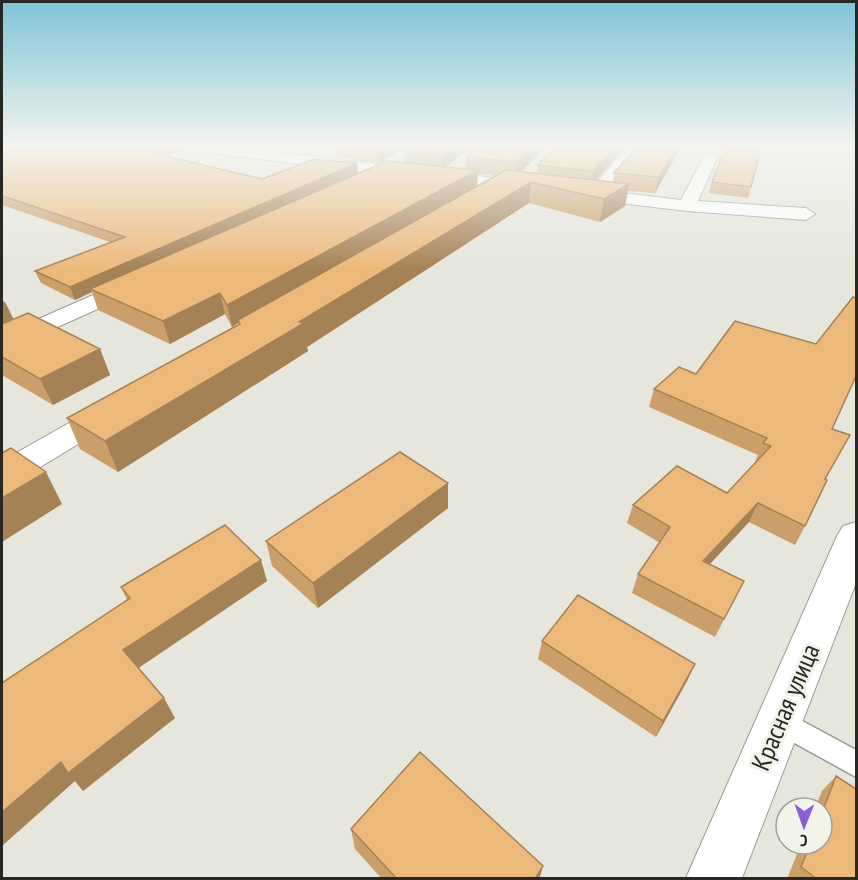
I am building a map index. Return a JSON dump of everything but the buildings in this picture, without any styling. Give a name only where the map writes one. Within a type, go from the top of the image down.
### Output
[{"type":"street","points":[[469,202],[503,188]]},
{"type":"street","points":[[534,188],[541,189]]},
{"type":"street","points":[[595,195],[601,188]]},
{"type":"street","points":[[687,206],[696,188]]},
{"type":"street","points":[[563,191],[687,206],[806,214]]},
{"type":"street","points":[[2,344],[154,275]]},
{"type":"street","points":[[2,475],[134,398]]},
{"type":"street","name":"Красная улица","points":[[714,879],[856,536]]},
{"type":"lane","points":[[780,721],[856,764]]}]
